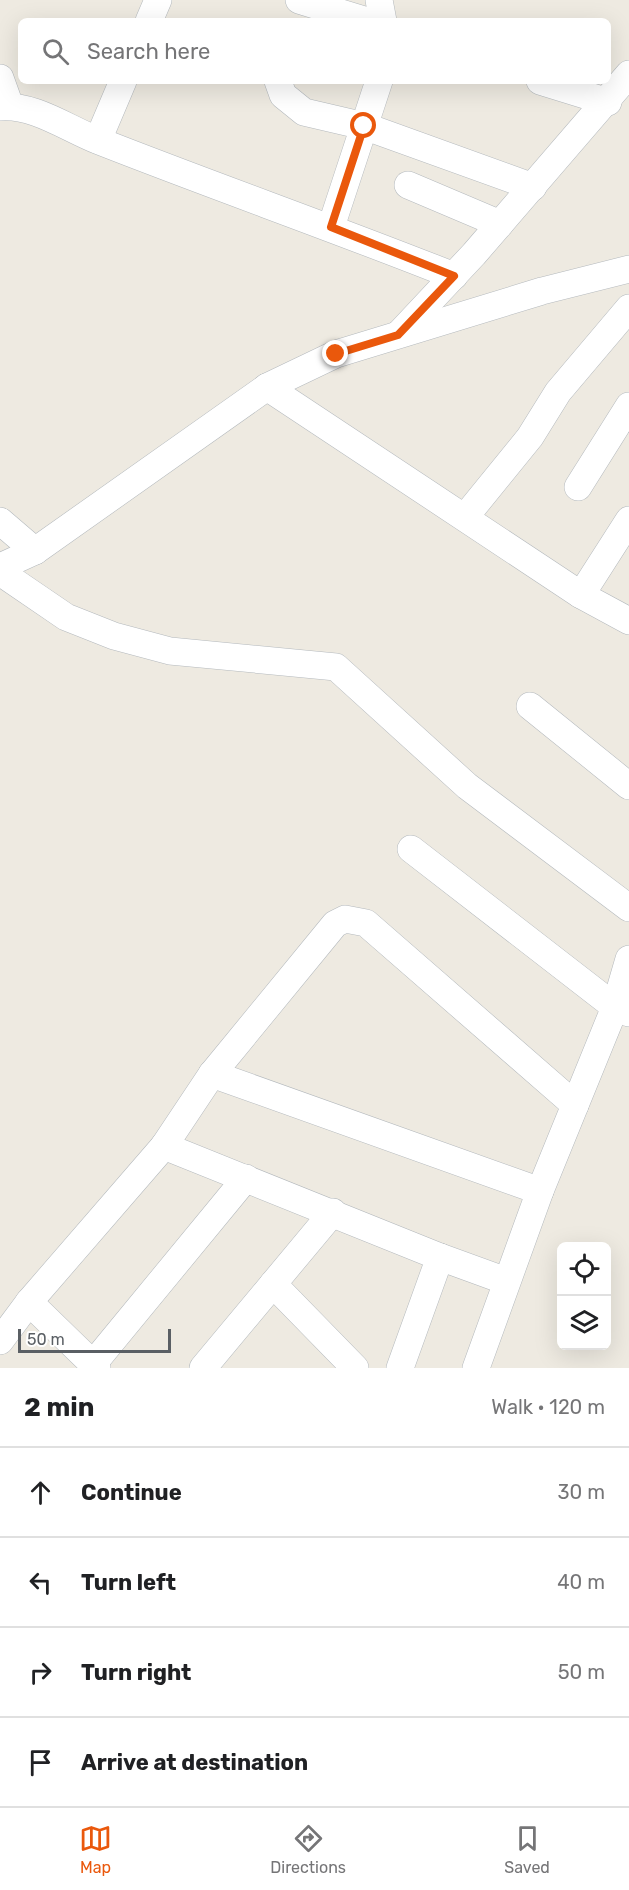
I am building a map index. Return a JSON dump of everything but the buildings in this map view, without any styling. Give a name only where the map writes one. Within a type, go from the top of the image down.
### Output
[{"type":"street","points":[[150,18],[158,0]]},
{"type":"street","points":[[299,0],[357,18]]},
{"type":"street","points":[[379,0],[382,18]]},
{"type":"street","points":[[398,335],[533,187],[608,102],[629,74]]},
{"type":"street","points":[[0,78],[5,107],[30,111],[98,140],[331,227],[454,276]]},
{"type":"street","points":[[98,140],[122,84]]},
{"type":"street","points":[[279,84],[283,95],[304,112],[364,126],[533,187]]},
{"type":"street","points":[[331,227],[378,84]]},
{"type":"street","points":[[550,84],[608,102]]},
{"type":"street","points":[[408,185],[500,224]]},
{"type":"street","points":[[0,567],[35,551],[267,387],[336,354],[542,291],[629,269]]},
{"type":"street","points":[[465,517],[530,437],[558,392],[629,308]]},
{"type":"street","points":[[267,387],[581,595],[629,621]]},
{"type":"street","points":[[578,487],[629,406]]},
{"type":"street","points":[[581,595],[629,520]]},
{"type":"street","points":[[0,521],[35,551]]},
{"type":"street","points":[[0,572],[66,617],[114,636],[170,651],[336,667],[467,786],[629,908]]},
{"type":"street","points":[[530,706],[629,786]]},
{"type":"street","points":[[411,849],[622,1010]]},
{"type":"street","points":[[0,1341],[28,1302],[164,1146],[212,1074],[334,924],[355,919],[366,923],[575,1105]]},
{"type":"street","points":[[476,1368],[506,1281],[575,1105],[622,1010],[629,959]]},
{"type":"street","points":[[212,1074],[540,1191]]},
{"type":"street","points":[[164,1146],[333,1212],[440,1257],[506,1281]]},
{"type":"street","points":[[28,1302],[95,1366],[246,1179]]},
{"type":"street","points":[[205,1367],[333,1212]]},
{"type":"street","points":[[400,1368],[440,1257]]},
{"type":"street","points":[[273,1284],[355,1368]]},
{"type":"route","points":[[336,354],[398,335],[454,276],[331,227],[364,126]]}]
